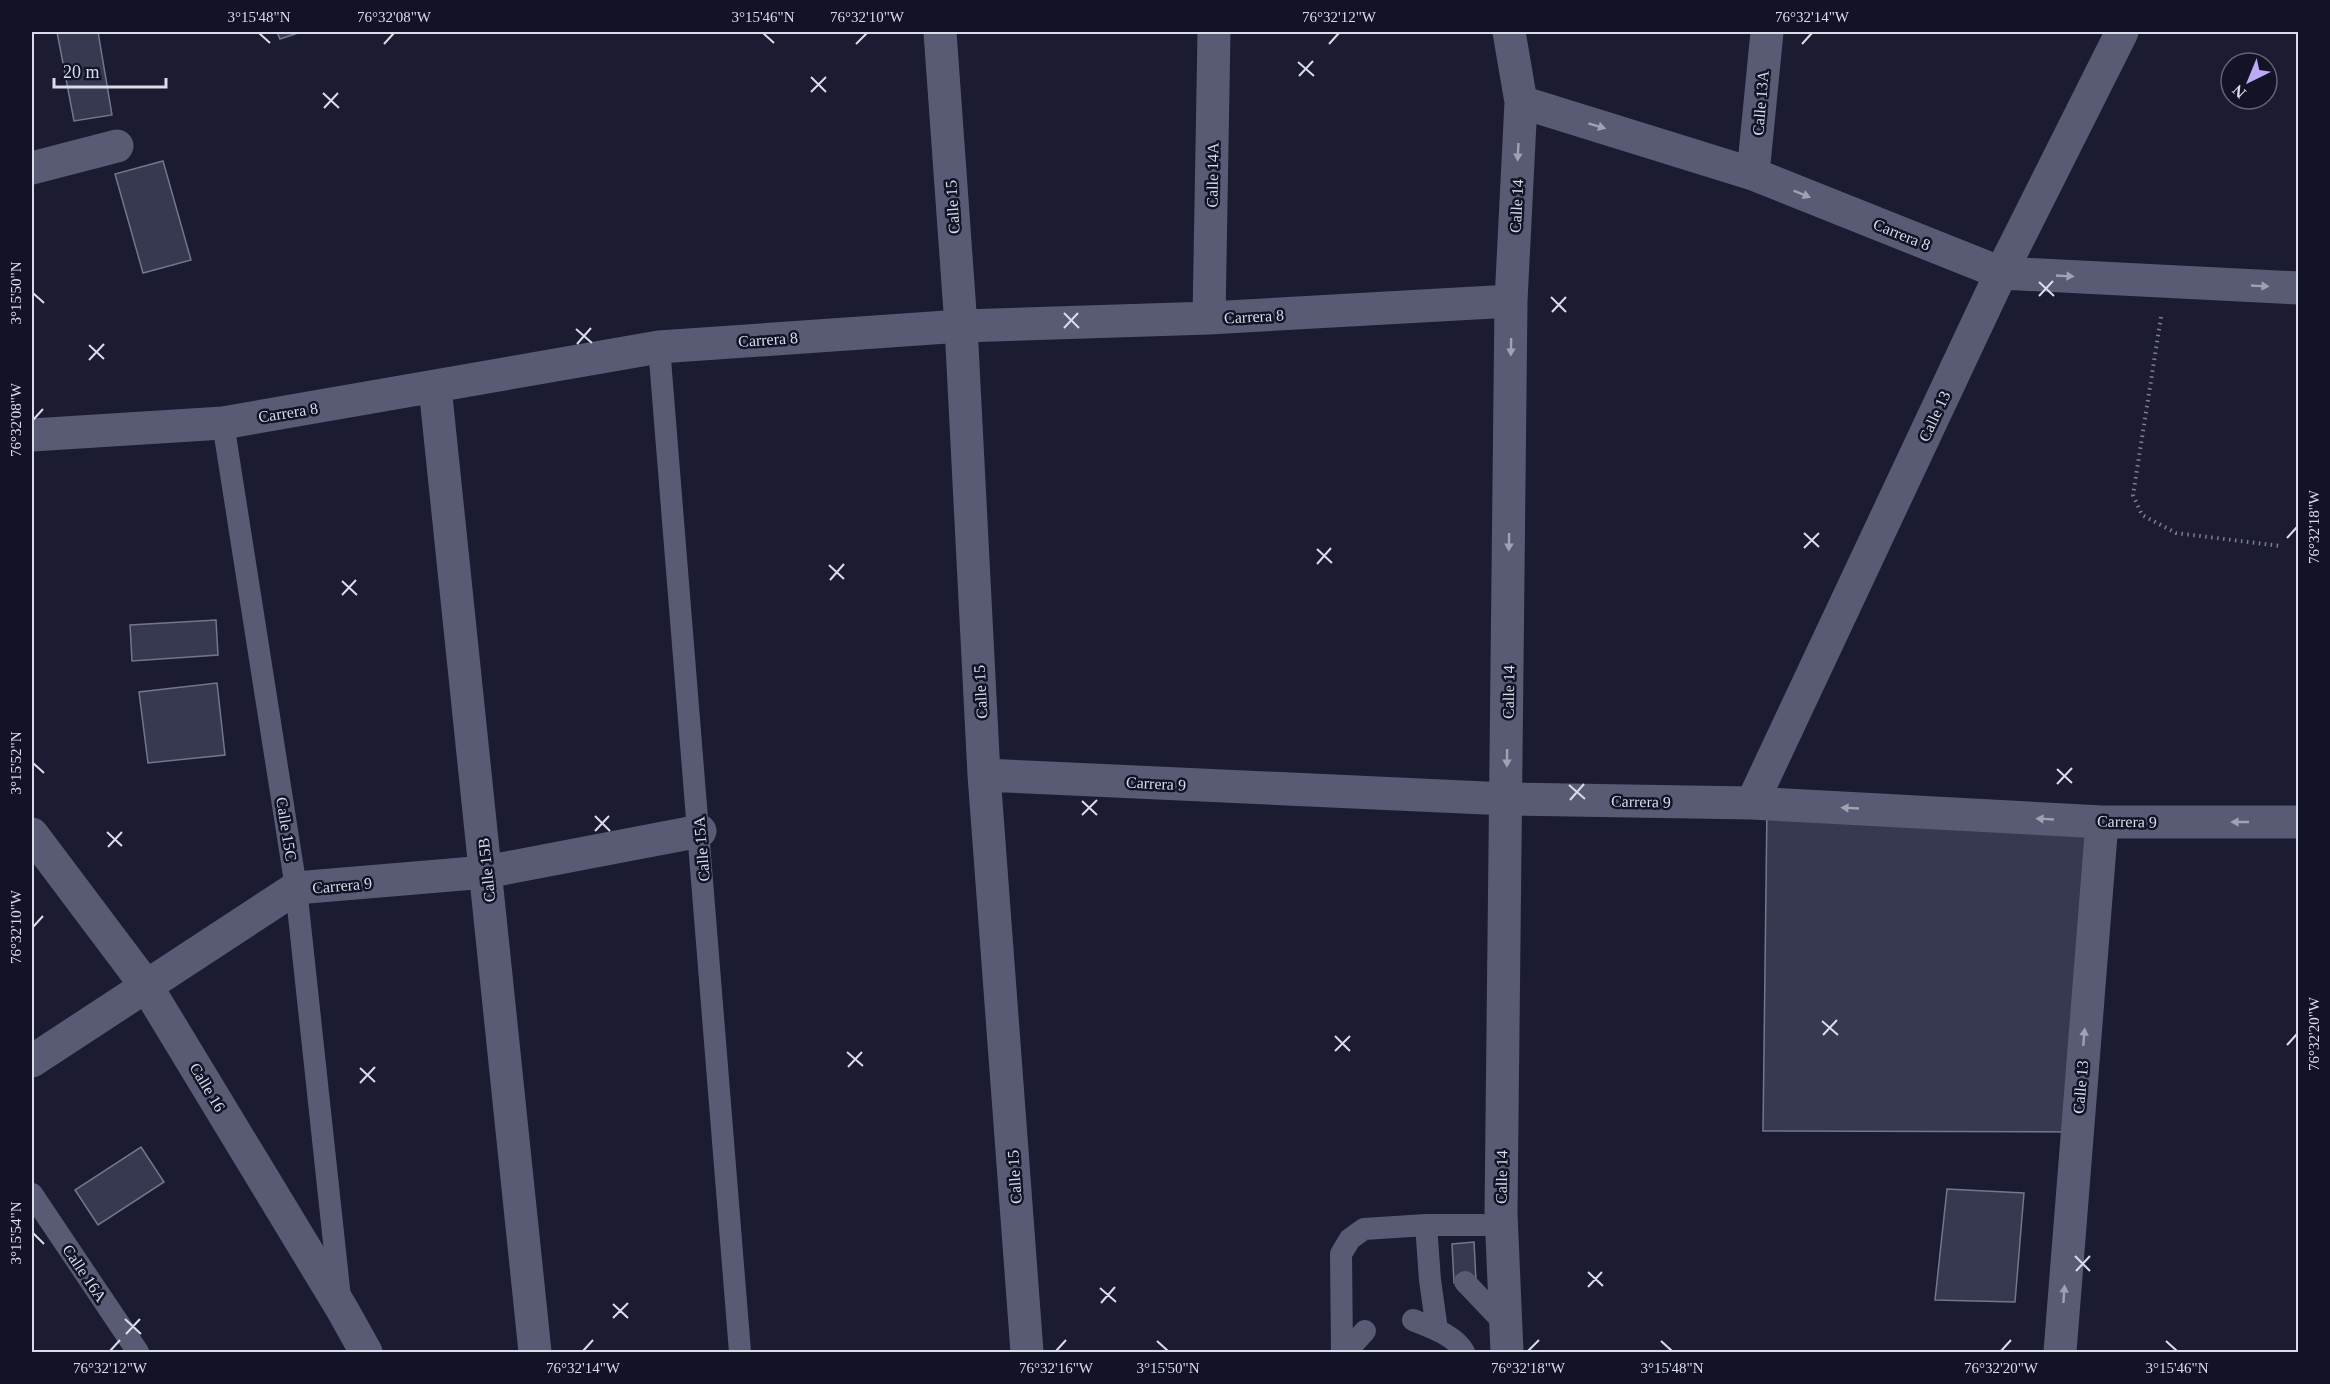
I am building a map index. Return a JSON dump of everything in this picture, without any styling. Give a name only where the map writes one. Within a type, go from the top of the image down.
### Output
[{"type":"street","name":"Calle 15","points":[[940,32],[961,326],[984,775],[1027,1353]]},
{"type":"street","name":"Calle 14A","points":[[1209,318],[1214,32]]},
{"type":"street","name":"Calle 14","points":[[1507,1339],[1492,1219],[1507,799],[1511,301],[1521,102],[1509,32]]},
{"type":"street","name":"Calle 13A","points":[[1753,174],[1767,32]]},
{"type":"street","name":"Calle 13","points":[[1752,803],[2001,273],[2122,32]]},
{"type":"street","name":"Carrera 8","points":[[1521,102],[1753,174],[2001,273],[2298,288]]},
{"type":"street","points":[[32,168],[117,146]]},
{"type":"street","name":"Carrera 8","points":[[32,435],[223,423],[659,347],[961,326],[1209,318],[1511,301]]},
{"type":"street","name":"Calle 15B","points":[[435,387],[535,1353]]},
{"type":"street","name":"Carrera 9","points":[[984,775],[1507,799],[1752,803],[2102,822],[2298,822]]},
{"type":"street","name":"Calle 13","points":[[2060,1353],[2102,822]]},
{"type":"street","name":"Carrera 9","points":[[32,1061],[296,888],[486,872],[700,831]]},
{"type":"street","name":"Calle 16","points":[[32,834],[147,987],[342,1309],[366,1353]]},
{"type":"lane","name":"Calle 15A","points":[[659,347],[700,831],[740,1353]]},
{"type":"lane","name":"Calle 15C","points":[[223,423],[296,888],[342,1309]]},
{"type":"lane","name":"Calle 16A","points":[[32,1194],[138,1353]]},
{"type":"lane","points":[[1342,1353],[1341,1254],[1350,1239],[1364,1229],[1492,1219]]},
{"type":"lane","points":[[1460,1243],[1492,1219]]},
{"type":"lane","points":[[1426,1225],[1437,1330]]},
{"type":"lane","points":[[1465,1282],[1507,1339]]},
{"type":"lane","points":[[1413,1320],[1437,1330],[1461,1346],[1464,1353]]},
{"type":"lane","points":[[1349,1353],[1354,1342],[1365,1331]]},
{"type":"path","points":[[2158,336],[2133,495],[2142,515],[2176,532],[2280,546]]},
{"type":"building","points":[[57,32],[98,32],[112,115],[74,121]]},
{"type":"building","points":[[277,32],[301,32],[280,39]]},
{"type":"building","points":[[163,161],[191,260],[143,273],[115,174]]},
{"type":"building","points":[[216,620],[218,655],[132,661],[130,625]]},
{"type":"building","points":[[217,683],[225,755],[148,763],[139,692]]},
{"type":"building","points":[[1767,807],[2097,826],[2076,1132],[1763,1131]]},
{"type":"building","points":[[141,1147],[164,1182],[98,1225],[75,1190]]},
{"type":"building","points":[[1947,1189],[2024,1193],[2015,1302],[1935,1300]]},
{"type":"building","points":[[1474,1242],[1476,1281],[1454,1283],[1452,1244]]}]
